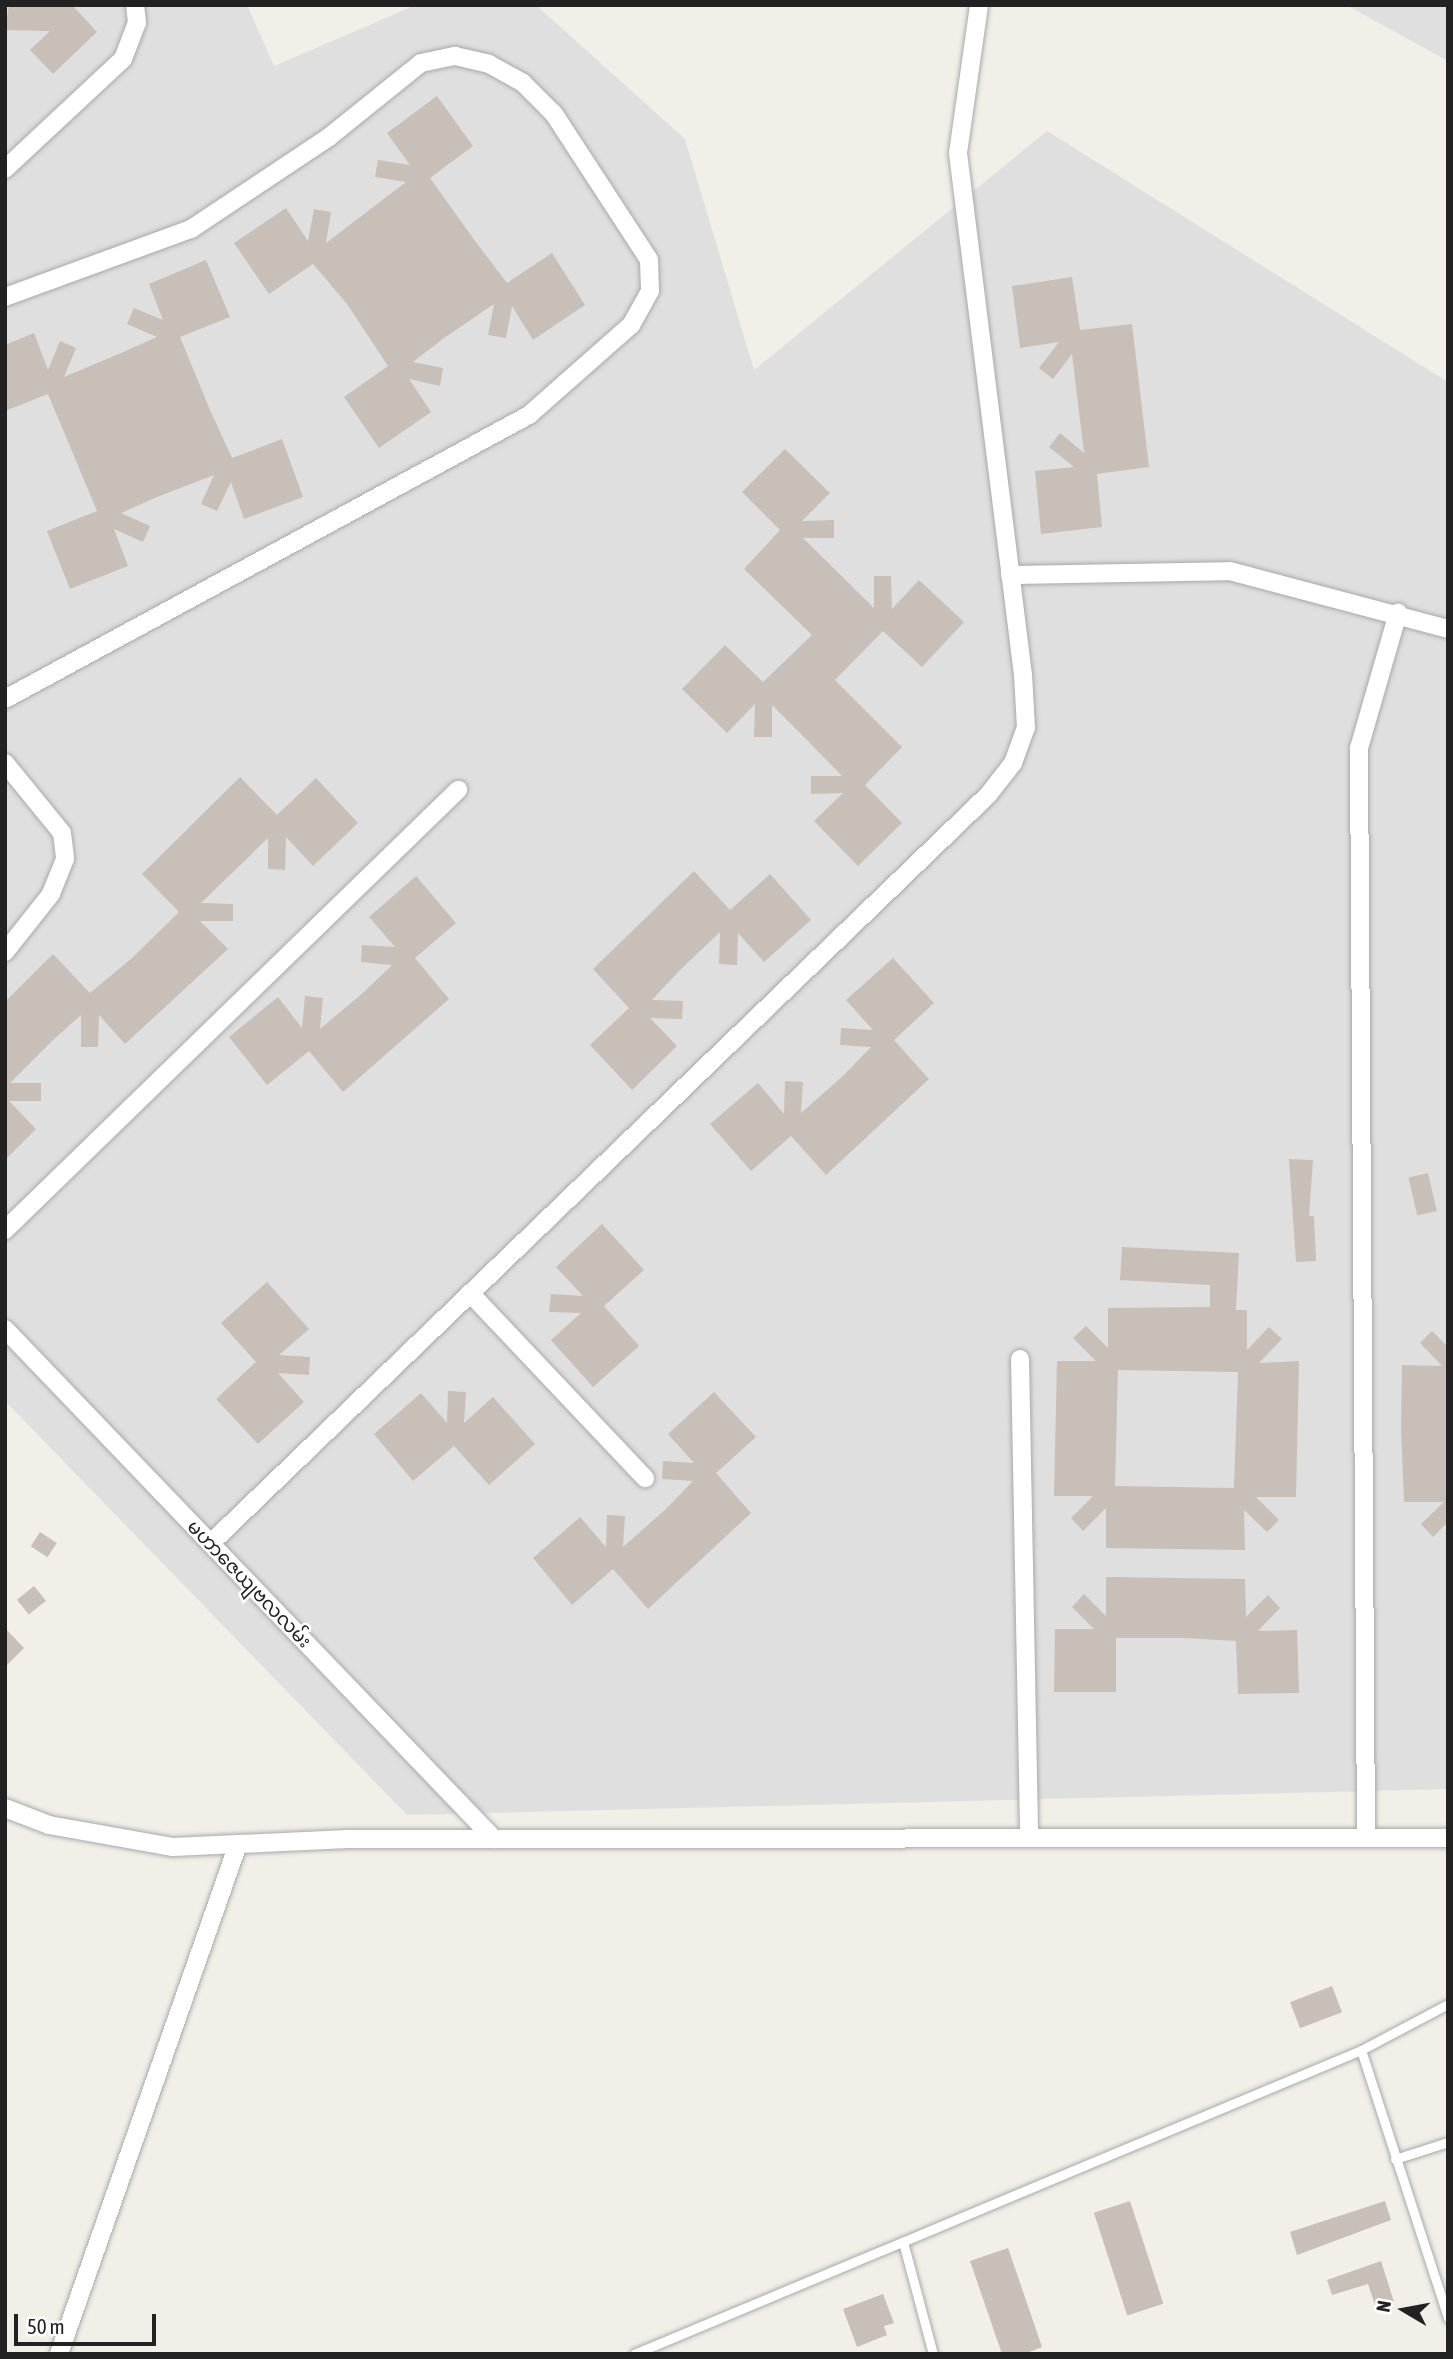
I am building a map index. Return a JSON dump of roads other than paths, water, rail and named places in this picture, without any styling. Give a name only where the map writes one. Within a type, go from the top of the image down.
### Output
[{"type":"street","points":[[5,169],[123,59],[137,23],[135,5]]},
{"type":"street","points":[[211,1544],[988,794],[1013,763],[1026,728],[958,153],[979,5]]},
{"type":"street","points":[[5,297],[191,229],[329,137],[421,63],[456,56],[489,64],[523,83],[554,114],[649,260],[650,291],[631,324],[529,415],[5,699]]},
{"type":"street","points":[[1010,575],[1230,571],[1398,613],[1448,629]]},
{"type":"street","points":[[1366,1838],[1359,748],[1367,703],[1398,613]]},
{"type":"street","points":[[5,763],[62,833],[65,859],[51,894],[5,953]]},
{"type":"street","points":[[5,1230],[458,790]]},
{"type":"street","points":[[470,1293],[645,1478]]},
{"type":"street","name":"မဟာဇေယျဗလလမ်း","points":[[5,1329],[494,1839]]},
{"type":"street","points":[[1020,1359],[1029,1838]]},
{"type":"street","points":[[5,1808],[49,1825],[173,1847],[494,1839],[1448,1838]]},
{"type":"street","points":[[59,2354],[237,1847]]},
{"type":"lane","points":[[634,2354],[1361,2050],[1448,2004]]},
{"type":"lane","points":[[1361,2050],[1448,2318]]},
{"type":"lane","points":[[1395,2159],[1448,2142]]},
{"type":"lane","points":[[903,2242],[933,2354]]}]
